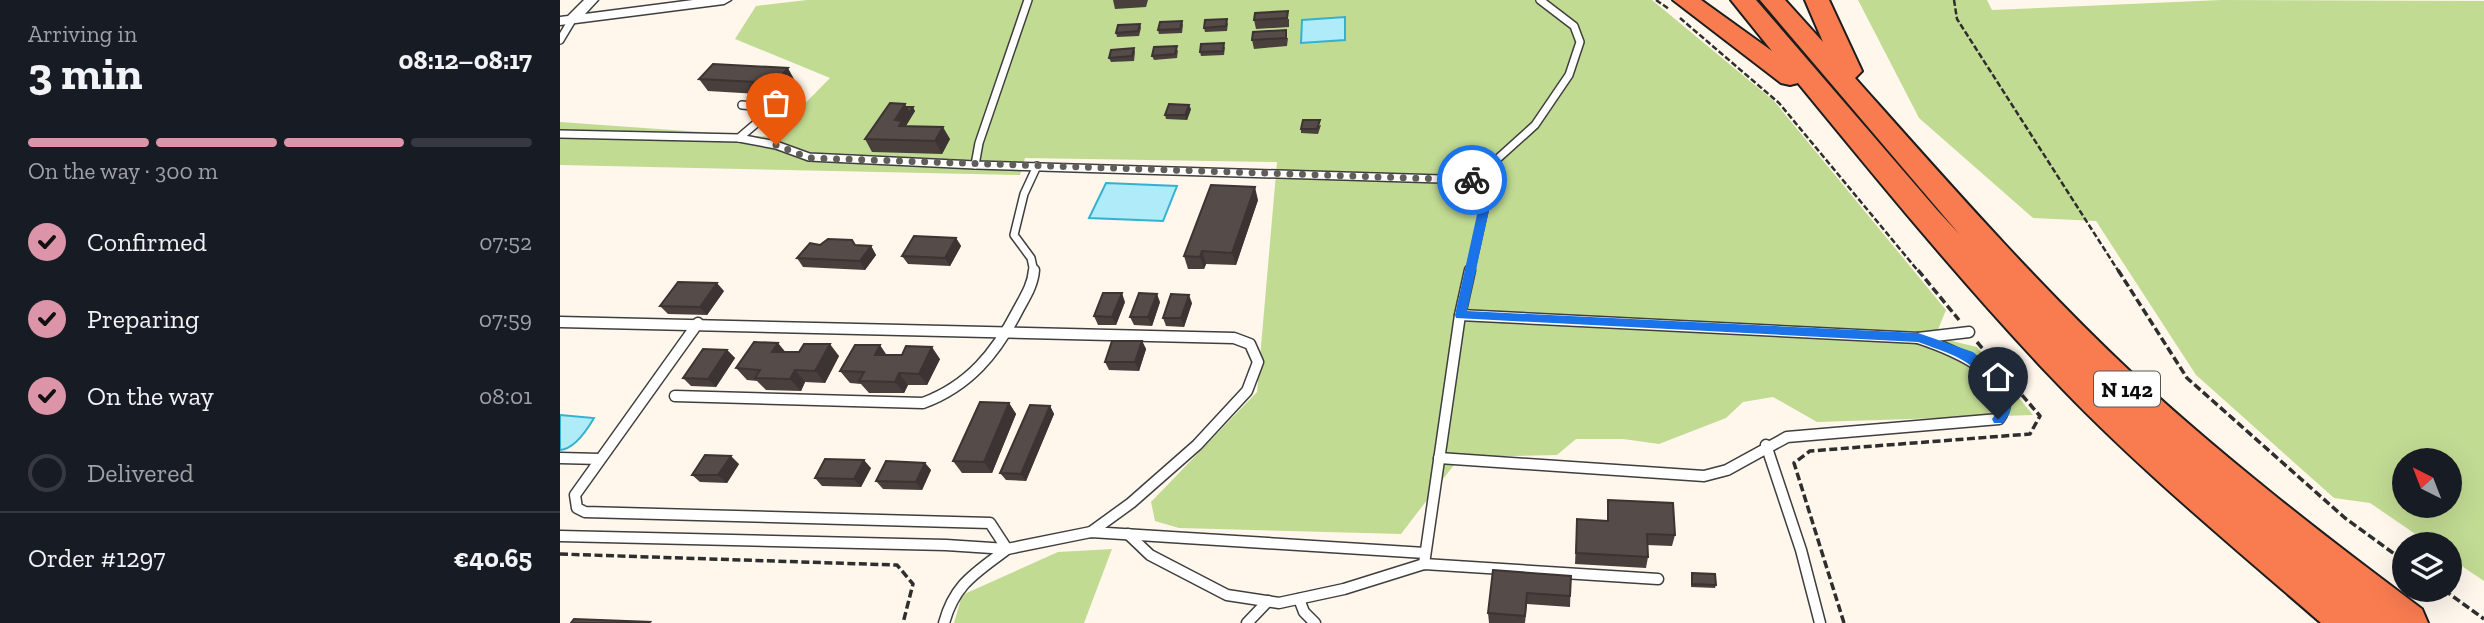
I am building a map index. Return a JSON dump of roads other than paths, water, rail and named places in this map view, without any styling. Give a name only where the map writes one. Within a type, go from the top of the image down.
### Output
[{"type":"highway","points":[[1685,0],[1871,132]]},
{"type":"highway","name":"N 142","points":[[1744,0],[1871,132],[1939,192],[2094,357],[2172,431],[2281,524],[2407,623]]},
{"type":"highway","name":"N 142","points":[[1772,0],[1871,132],[1926,218],[2064,368],[2170,469],[2352,623]]},
{"type":"highway","points":[[1817,0],[1871,132]]},
{"type":"street","points":[[566,21],[591,0]]},
{"type":"street","points":[[616,15],[621,0]]},
{"type":"street","points":[[566,21],[724,0]]},
{"type":"lane","points":[[975,165],[979,143],[1028,0]]},
{"type":"lane","points":[[560,134],[739,138],[776,145],[809,158],[1474,180],[1535,125],[1569,75],[1580,42],[1574,26],[1540,0]]},
{"type":"lane","points":[[560,40],[566,21]]},
{"type":"lane","points":[[739,138],[774,108],[742,105]]},
{"type":"lane","points":[[675,396],[923,404],[940,399],[955,390],[991,358],[1035,278],[1034,262],[1014,235],[1024,194],[1038,166]]},
{"type":"lane","points":[[1425,559],[1460,315],[1483,210],[1474,180]]},
{"type":"lane","points":[[1460,315],[1918,338],[1969,332]]},
{"type":"lane","points":[[560,322],[698,323],[1234,338],[1250,344],[1258,362],[1247,391],[1197,445],[1131,503],[1091,532]]},
{"type":"lane","points":[[698,323],[575,495],[578,508],[585,512],[980,522],[990,523],[1007,549]]},
{"type":"lane","points":[[1439,458],[1718,475],[1735,469],[1766,446],[1787,438],[1998,419],[2004,412],[2005,398],[1985,369],[1969,355],[1918,338]]},
{"type":"lane","points":[[1766,446],[1801,550],[1820,623]]},
{"type":"lane","points":[[560,458],[600,459]]},
{"type":"lane","points":[[560,536],[946,545],[1007,549],[1091,532],[1658,579]]},
{"type":"lane","points":[[1128,534],[1150,555],[1227,595],[1279,603],[1344,589],[1425,559]]},
{"type":"lane","points":[[944,623],[950,601],[970,577],[1007,549]]},
{"type":"lane","points":[[1299,599],[1304,612],[1315,623]]},
{"type":"lane","points":[[1247,623],[1268,601]]},
{"type":"water","points":[[1345,17],[1345,40],[1301,43],[1302,20]]},
{"type":"water","points":[[1106,183],[1177,186],[1163,221],[1089,218]]},
{"type":"water","points":[[560,415],[594,418],[576,443],[560,450]]}]
